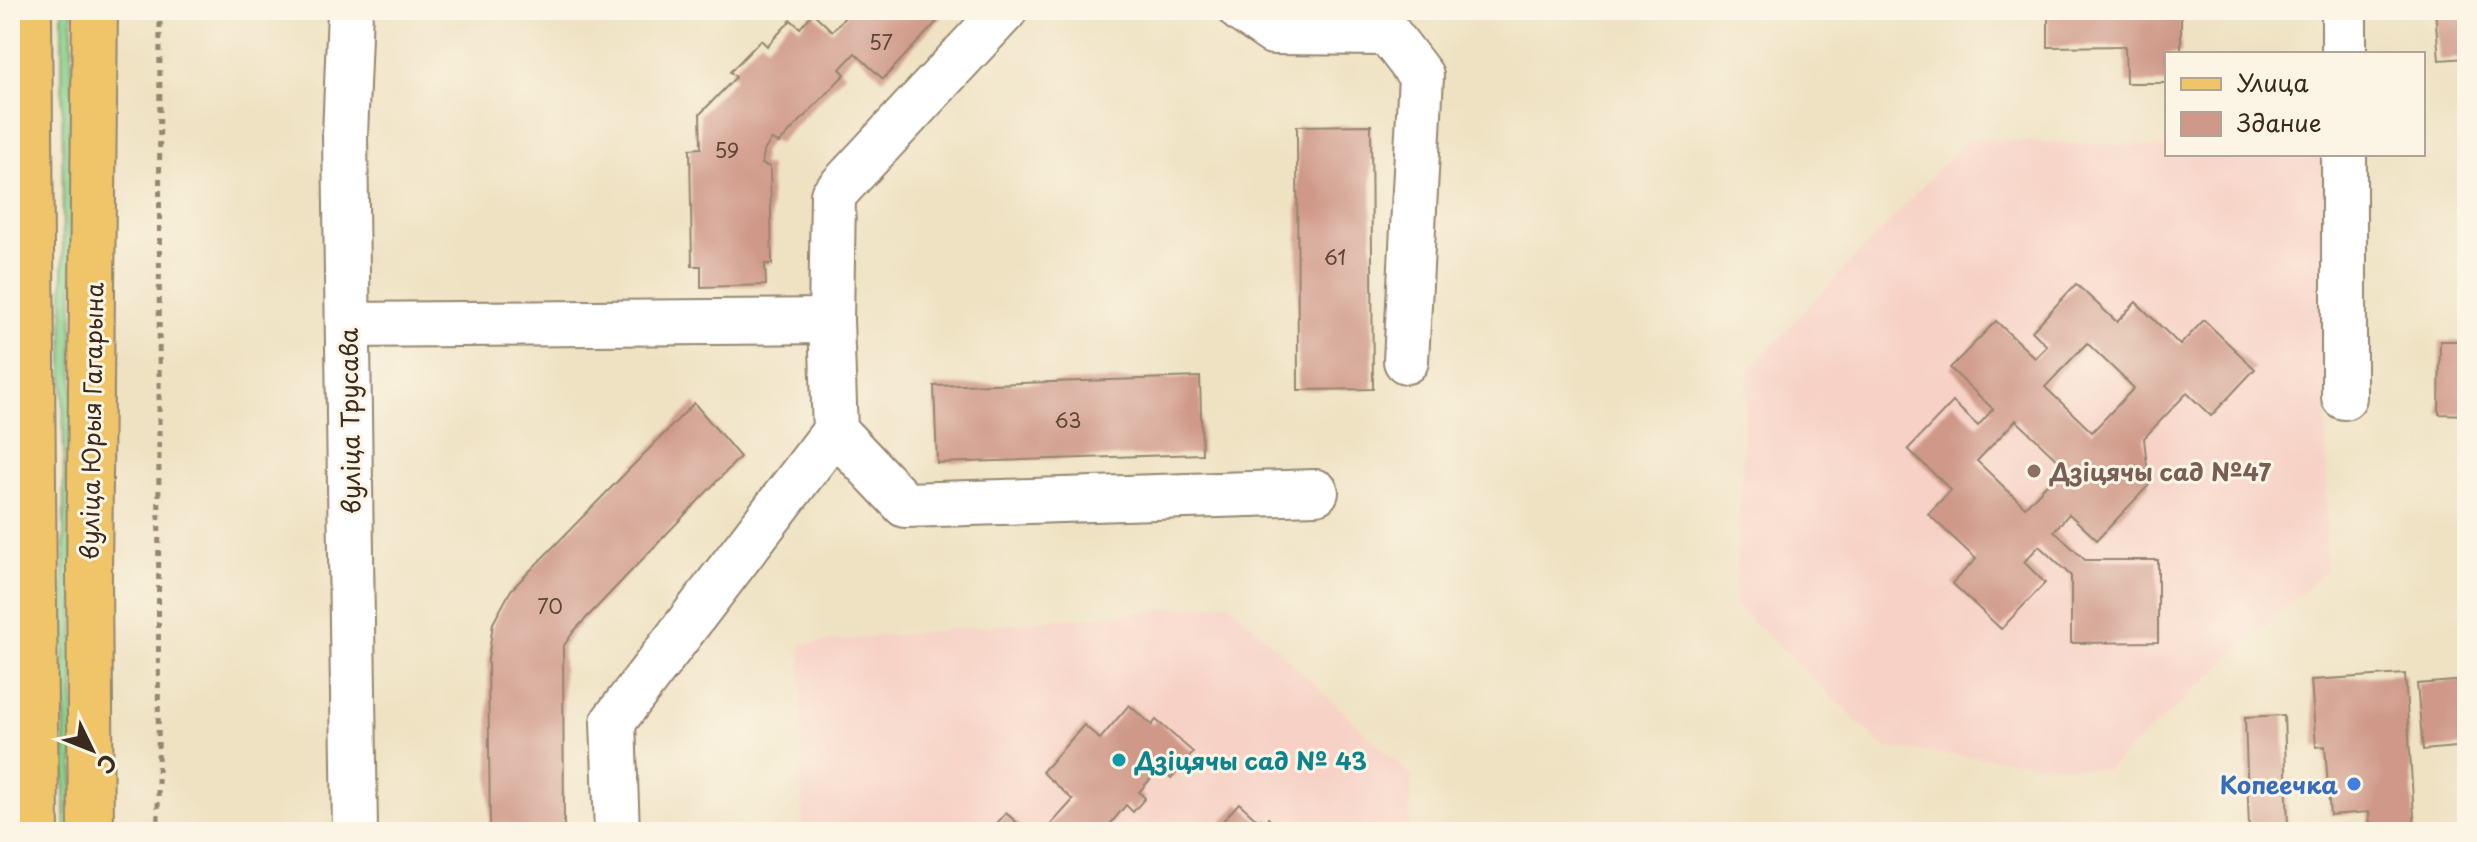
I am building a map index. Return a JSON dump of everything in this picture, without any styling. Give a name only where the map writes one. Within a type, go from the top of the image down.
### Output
[{"type":"main road","points":[[29,10],[22,589],[36,832]]},
{"type":"main road","name":"вуліца Юрыя Гагарына","points":[[91,832],[89,575],[95,10]]},
{"type":"street","name":"вуліца Трусава","points":[[350,10],[345,136],[355,832]]},
{"type":"street","points":[[617,832],[613,722],[835,431],[831,321],[833,195],[1005,10]]},
{"type":"street","points":[[1241,10],[1273,32],[1388,33],[1421,76],[1406,361]]},
{"type":"street","points":[[2344,10],[2344,52]]},
{"type":"street","points":[[2344,156],[2344,397]]},
{"type":"street","points":[[348,325],[831,321]]},
{"type":"street","points":[[835,431],[905,505],[1316,492]]},
{"type":"path","points":[[158,832],[160,10]]},
{"type":"shaded area","name":"Дзіцячы сад №47","points":[[1967,139],[2165,147],[2165,156],[2328,156],[2326,571],[2107,770],[1885,748],[1734,604],[1748,371]]},
{"type":"shaded area","points":[[1229,603],[1412,777],[1409,832],[802,832],[801,644]]},
{"type":"green space","points":[[62,10],[72,10],[74,832],[65,832]]},
{"type":"building","points":[[844,10],[948,10],[883,79],[855,53],[840,69],[845,74],[779,143],[771,140],[764,151],[762,164],[770,167],[772,264],[765,264],[766,285],[701,287],[701,266],[692,266],[690,149],[701,148],[700,114],[736,77],[730,72],[761,40],[767,46],[791,20],[800,28],[813,13],[832,31],[848,14]]},
{"type":"building","points":[[1988,10],[2181,10],[2181,52],[2165,52],[2165,83],[2126,83],[2125,46],[2048,47],[2048,15],[1988,15]]},
{"type":"building","points":[[2435,10],[2467,10],[2467,58],[2439,60]]},
{"type":"building","points":[[1371,125],[1373,389],[1298,390],[1297,126]]},
{"type":"building","points":[[2076,284],[2117,322],[2136,302],[2180,345],[2204,320],[2255,369],[2211,416],[2187,393],[2144,438],[2149,485],[2097,540],[2069,514],[2054,531],[2085,560],[2158,560],[2158,642],[2071,643],[2071,576],[2039,546],[2024,562],[2045,583],[2001,629],[1952,583],[1976,559],[1928,514],[1951,490],[1908,449],[1953,402],[1978,426],[1993,409],[1950,368],[1996,321],[2035,358],[2047,346],[2032,331]],"holes":[[[2087,343],[2134,388],[2092,432],[2045,387]],[[2016,420],[2064,466],[2025,507],[1977,461]]]},
{"type":"building","points":[[2440,341],[2467,341],[2467,415],[2439,414]]},
{"type":"building","points":[[1200,377],[1202,454],[937,463],[934,386]]},
{"type":"building","points":[[694,403],[740,457],[574,631],[563,647],[564,832],[490,832],[488,660],[493,623],[511,590]]},
{"type":"building","points":[[2405,674],[2415,832],[2370,832],[2369,812],[2330,815],[2325,746],[2316,747],[2311,680]]},
{"type":"building","points":[[2467,680],[2467,746],[2423,750],[2417,684]]},
{"type":"building","name":"Дзіцячы сад № 43","points":[[1129,705],[1152,725],[1156,720],[1193,752],[1171,778],[1160,768],[1139,792],[1145,798],[1133,812],[1126,805],[1106,829],[1109,832],[1044,832],[1073,800],[1042,772],[1084,725],[1100,739]]},
{"type":"building","points":[[2284,715],[2288,826],[2249,828],[2245,717]]},
{"type":"building","name":"Дзіцячы сад № 43","points":[[1239,803],[1262,824],[1268,818],[1283,832],[1213,832]]},
{"type":"building","points":[[1006,813],[1028,832],[989,832]]},
{"type":"building","points":[[2361,827],[2361,832],[2313,832],[2313,829]]},
{"type":"place","name":"Дзіцячы сад №47","points":[[2034,471]]},
{"type":"place","name":"Дзіцячы сад № 43","points":[[1119,760]]},
{"type":"place","name":"Копеечка","points":[[2354,784]]}]
